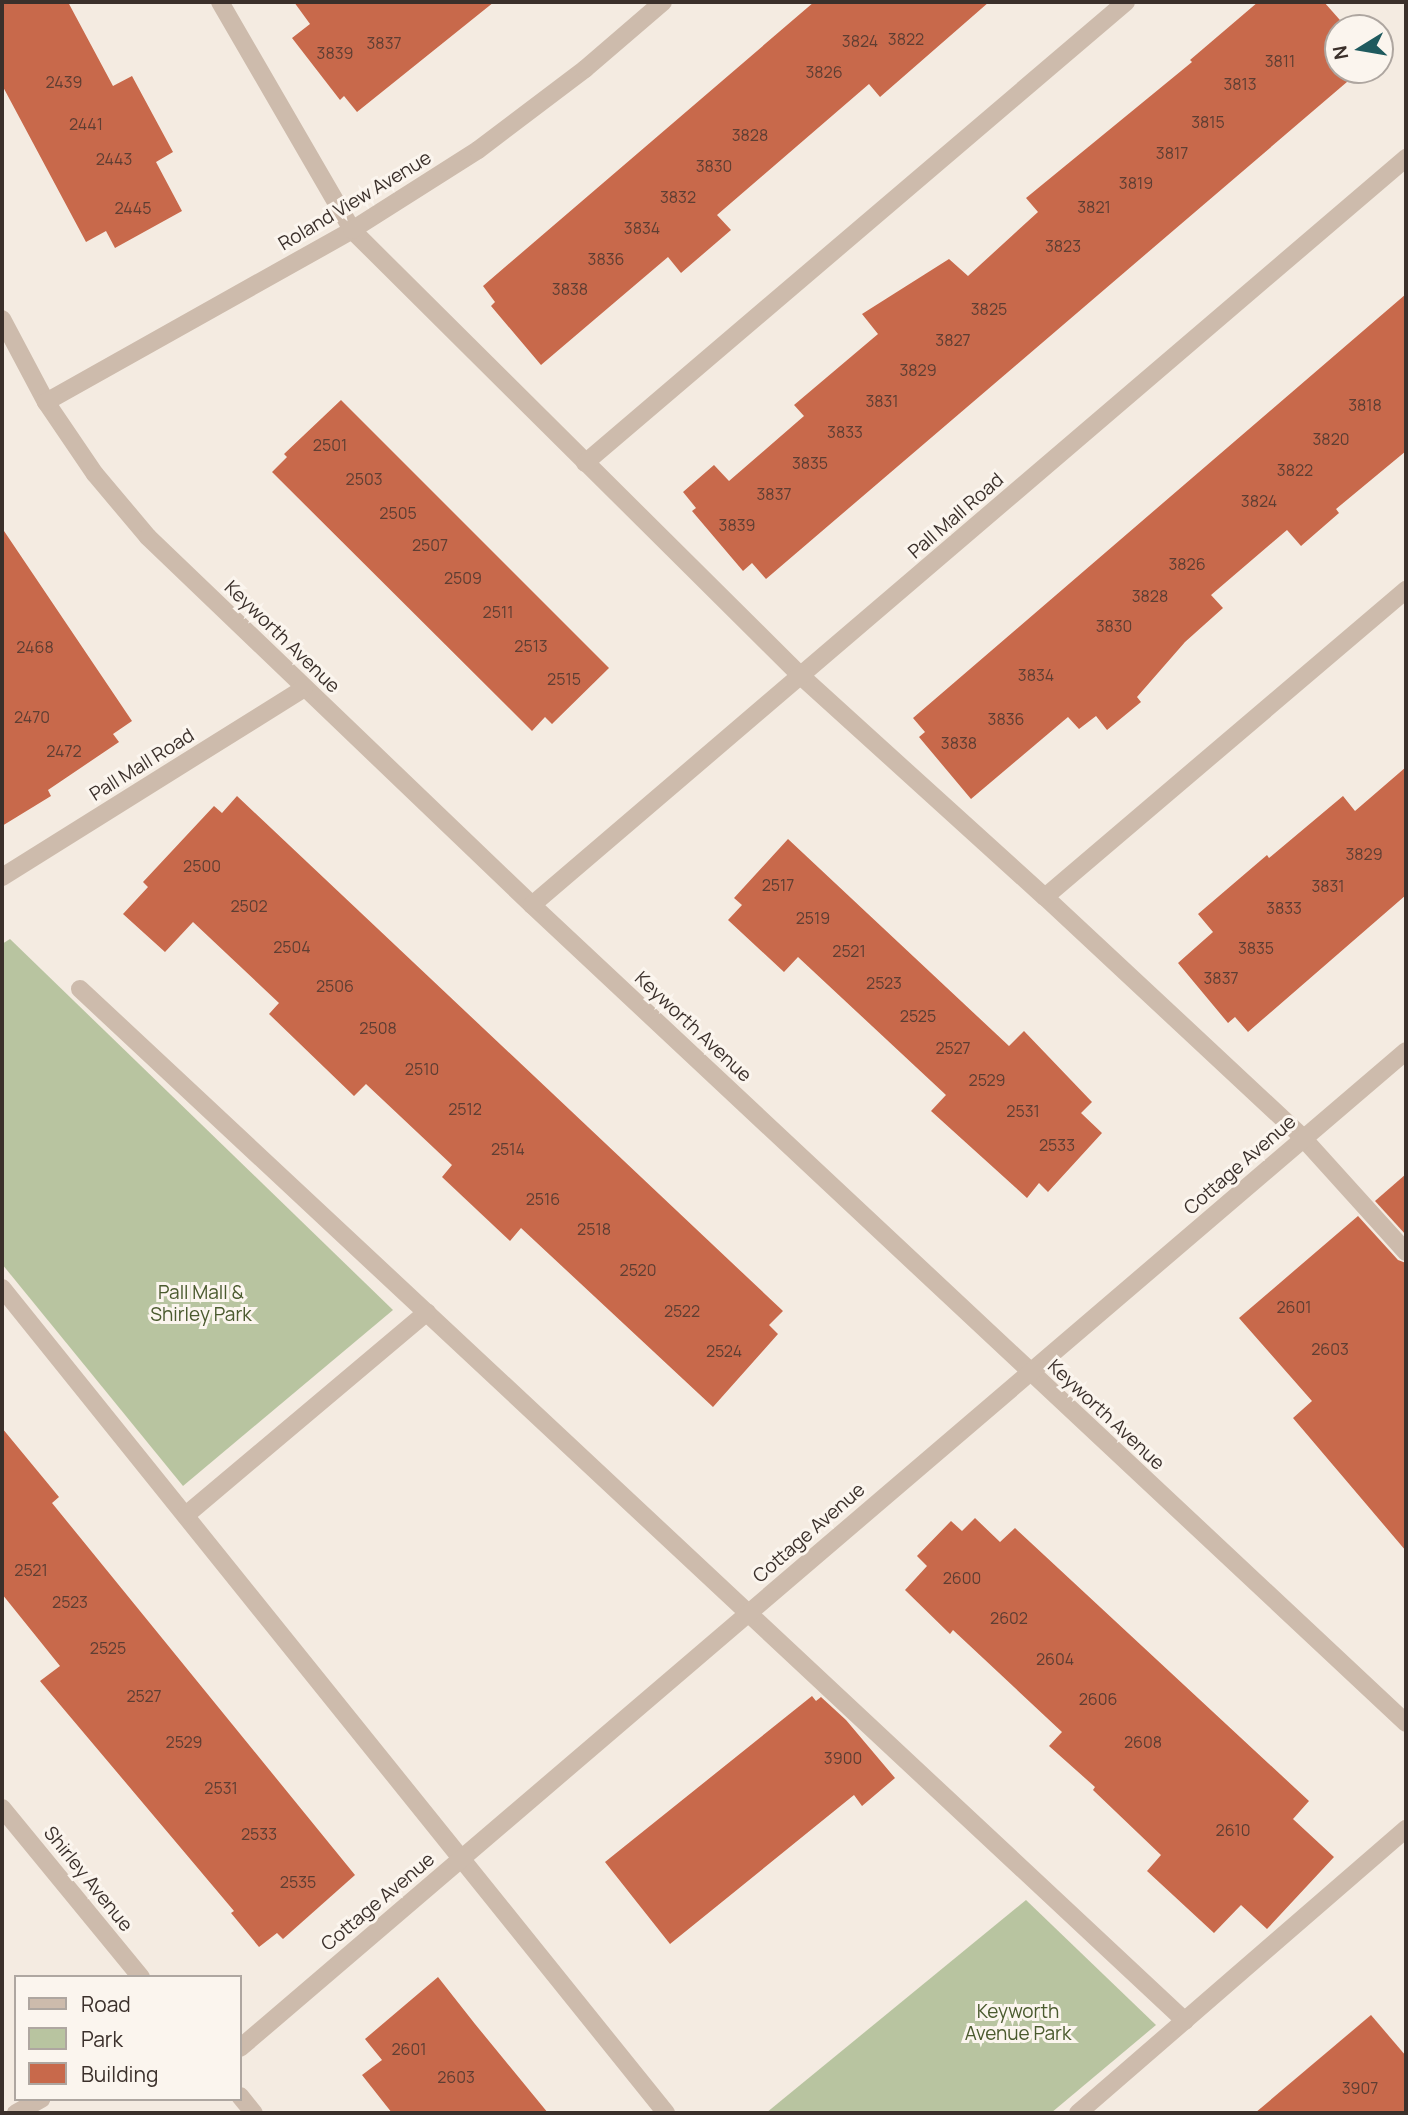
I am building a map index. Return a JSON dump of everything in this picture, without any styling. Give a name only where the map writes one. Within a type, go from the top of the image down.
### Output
[{"type":"street","points":[[220,2],[352,230],[801,676],[1045,897],[1303,1138],[1406,1252]]},
{"type":"street","name":"Roland View Avenue","points":[[46,402],[352,230],[478,150],[585,69],[663,2]]},
{"type":"street","points":[[585,463],[1126,2]]},
{"type":"street","name":"Pall Mall Road","points":[[532,905],[1406,158]]},
{"type":"street","name":"Keyworth Avenue","points":[[2,319],[46,402],[95,474],[148,537],[532,905],[1406,1723]]},
{"type":"street","points":[[1045,897],[1406,590]]},
{"type":"street","name":"Pall Mall Road","points":[[2,877],[304,688]]},
{"type":"street","points":[[80,989],[1185,2021]]},
{"type":"street","name":"Cottage Avenue","points":[[242,2046],[1406,1051]]},
{"type":"street","points":[[2,1288],[666,2113]]},
{"type":"street","points":[[186,1515],[427,1312]]},
{"type":"street","name":"Shirley Avenue","points":[[2,1808],[139,1975]]},
{"type":"street","points":[[1078,2113],[1406,1829]]},
{"type":"street","points":[[242,2098],[254,2113]]},
{"type":"street","points":[[16,2113],[37,2101]]},
{"type":"green space","name":"Pall Mall & Shirley Park","points":[[10,939],[393,1310],[183,1486],[2,1264],[2,944]]},
{"type":"green space","name":"Keyworth Avenue Park","points":[[1026,1900],[1156,2025],[1051,2113],[766,2113]]},
{"type":"building","points":[[2,2],[68,2],[113,86],[132,76],[173,152],[156,162],[182,211],[115,248],[106,231],[86,242],[2,85]]},
{"type":"building","points":[[294,2],[494,2],[357,112],[344,96],[340,100],[292,38],[310,24]]},
{"type":"building","points":[[814,2],[989,2],[880,97],[869,84],[717,215],[731,230],[681,273],[668,257],[541,365],[491,306],[495,302],[483,286]]},
{"type":"building","points":[[1258,2],[1324,2],[1335,14],[1324,14],[1324,84],[1345,84],[766,579],[752,563],[743,571],[692,511],[696,508],[683,492],[714,465],[729,481],[804,416],[794,405],[878,334],[862,314],[949,259],[968,276],[1038,212],[1026,198],[1192,62],[1190,60]]},
{"type":"building","points":[[1406,294],[1406,451],[1336,509],[1339,513],[1301,546],[1287,530],[1211,595],[1223,608],[1185,642],[1137,697],[1141,702],[1107,730],[1096,716],[1079,729],[1068,717],[971,799],[919,737],[925,732],[913,718]]},
{"type":"building","points":[[341,400],[609,668],[552,724],[545,717],[532,731],[272,472],[287,457],[284,454]]},
{"type":"building","points":[[2,528],[132,721],[113,734],[119,742],[48,790],[51,796],[2,826]]},
{"type":"building","points":[[1406,767],[1406,895],[1248,1032],[1235,1017],[1228,1023],[1178,963],[1213,932],[1198,914],[1267,855],[1269,858],[1343,796],[1355,811]]},
{"type":"building","points":[[237,796],[783,1311],[769,1325],[778,1334],[713,1407],[521,1228],[510,1241],[442,1177],[452,1165],[366,1084],[354,1096],[269,1014],[279,1003],[193,922],[165,952],[123,914],[148,887],[143,882],[214,806],[222,813]]},
{"type":"building","points":[[788,839],[1009,1046],[1024,1031],[1092,1102],[1081,1113],[1102,1133],[1048,1192],[1039,1183],[1027,1198],[931,1111],[946,1095],[798,957],[784,972],[728,920],[742,905],[734,898]]},
{"type":"building","points":[[1406,1174],[1406,1235],[1375,1201]]},
{"type":"building","points":[[1358,1216],[1398,1260],[1406,1263],[1406,1551],[1293,1418],[1312,1401],[1239,1318]]},
{"type":"building","points":[[2,1428],[59,1497],[52,1503],[355,1875],[283,1939],[277,1933],[259,1947],[231,1913],[234,1911],[40,1681],[60,1666],[2,1594]]},
{"type":"building","points":[[975,1518],[1000,1542],[1015,1528],[1309,1801],[1293,1819],[1334,1857],[1267,1929],[1241,1905],[1214,1933],[1147,1871],[1161,1855],[1093,1790],[1095,1787],[1049,1746],[1062,1732],[953,1630],[950,1634],[905,1590],[927,1566],[917,1556],[951,1521],[962,1531]]},
{"type":"building","points":[[812,1696],[816,1701],[821,1697],[846,1720],[895,1778],[862,1806],[854,1795],[670,1944],[605,1862]]},
{"type":"building","points":[[438,1977],[548,2113],[392,2113],[362,2075],[382,2060],[365,2039]]},
{"type":"building","points":[[1371,2015],[1406,2056],[1406,2113],[1255,2113]]}]
